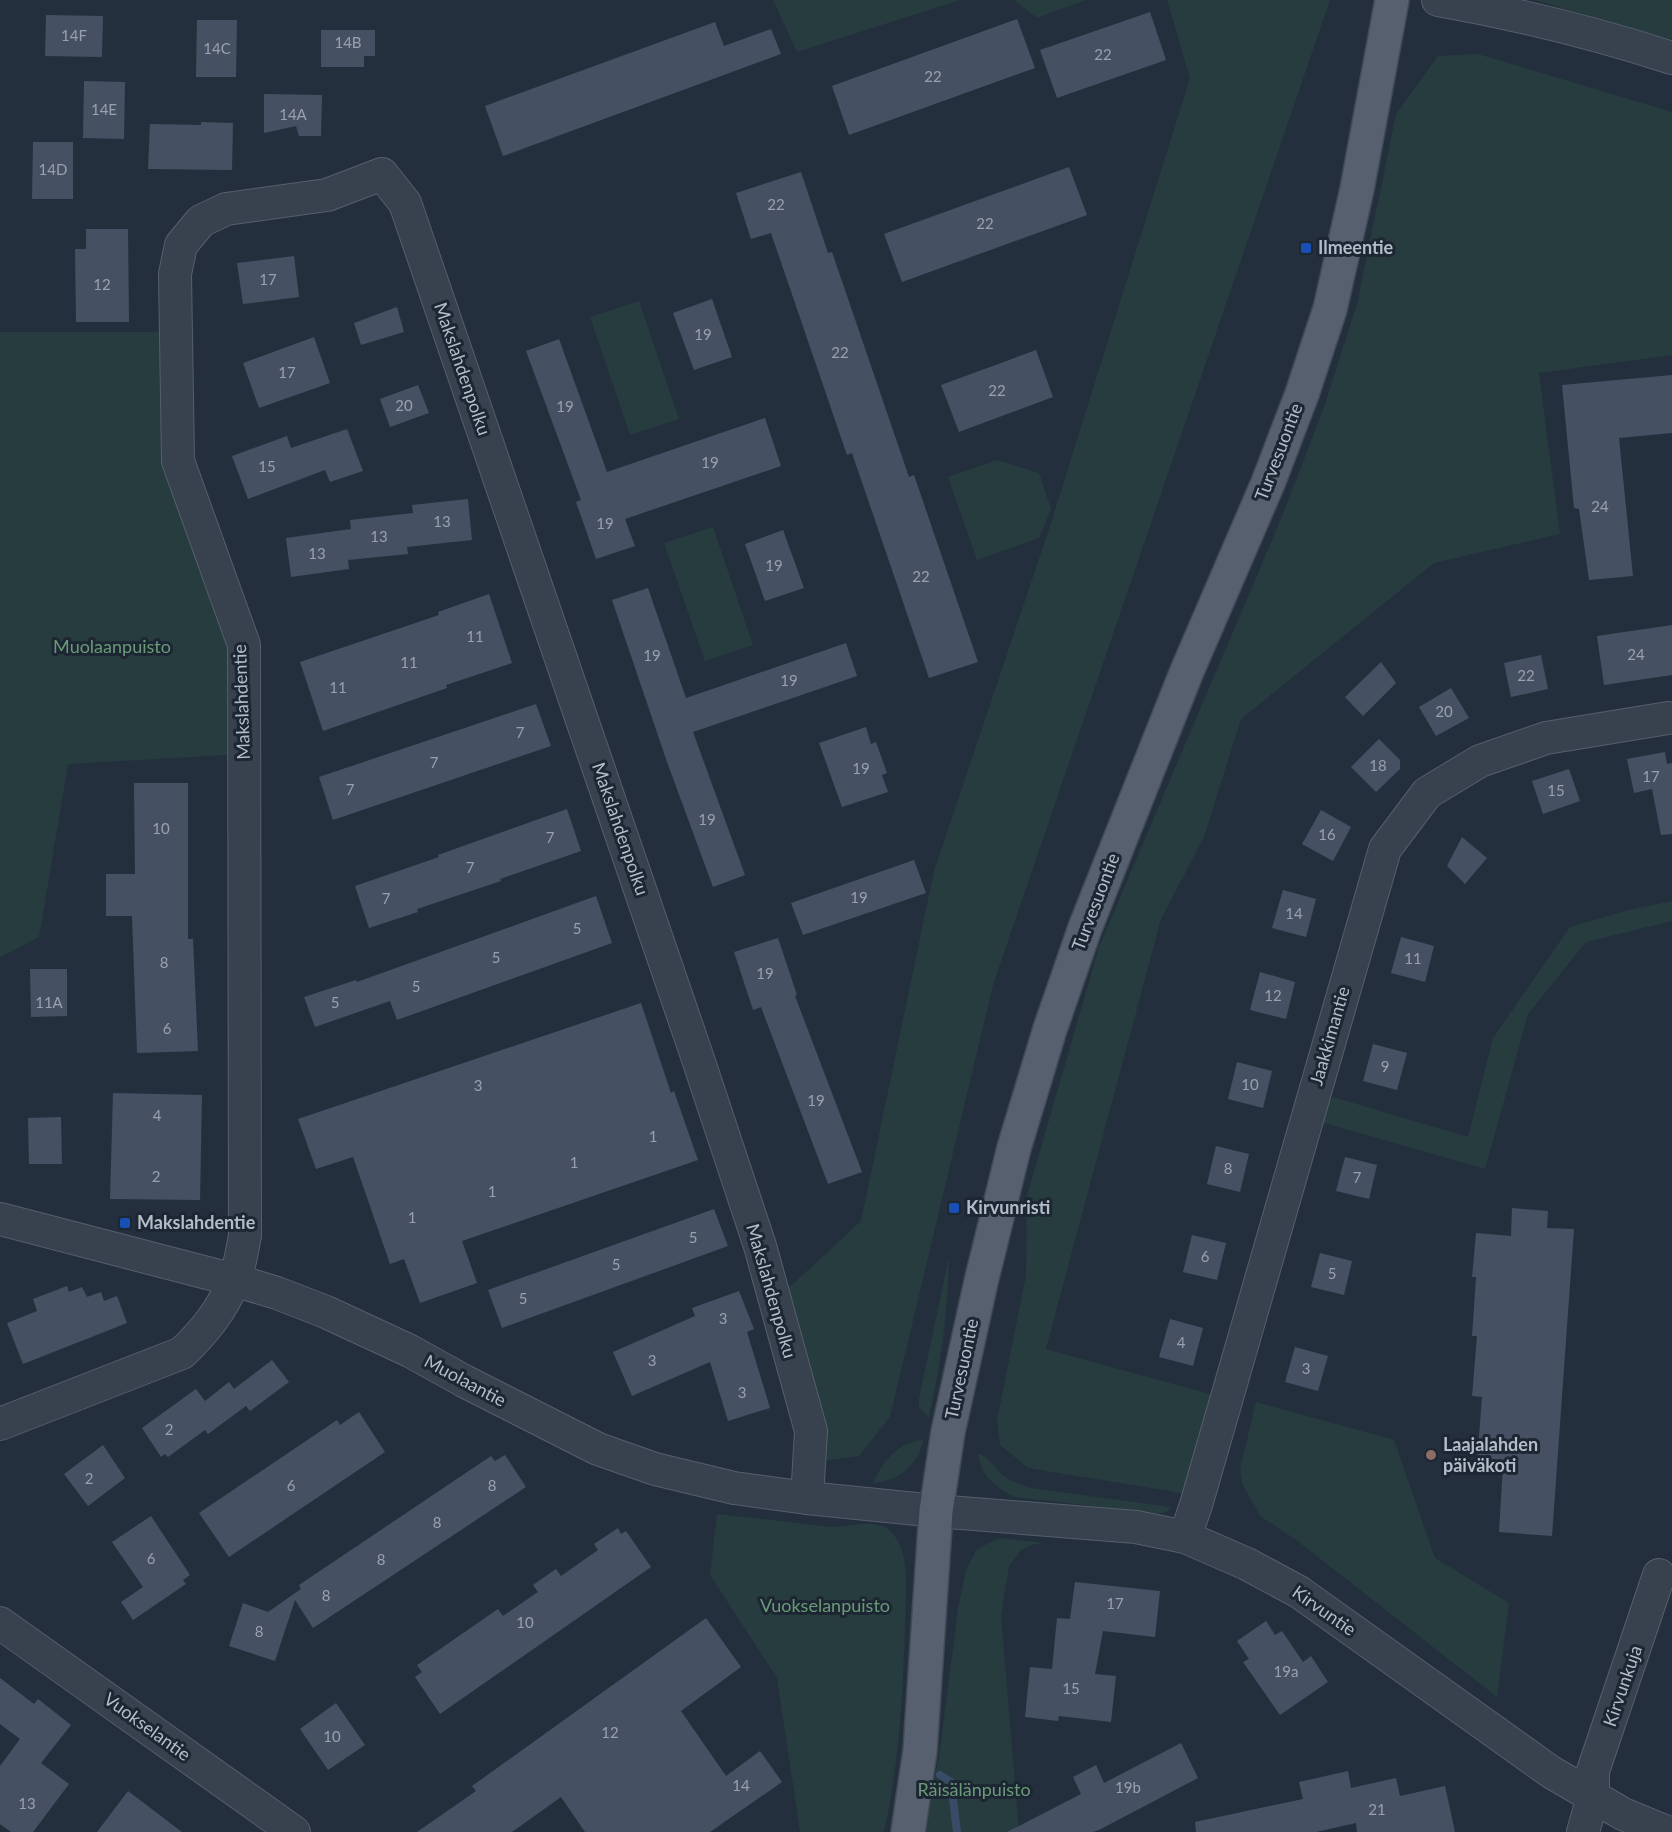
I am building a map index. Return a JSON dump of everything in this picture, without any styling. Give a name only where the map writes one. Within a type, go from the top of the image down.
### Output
[{"type":"main road","name":"Turvesuontie","points":[[908,1832],[920,1751],[936,1511],[948,1432],[981,1282],[1014,1148],[1050,1029],[1085,928],[1187,671],[1268,483],[1302,394],[1330,309],[1357,189],[1392,0]]},
{"type":"street","points":[[1438,0],[1529,18],[1672,58]]},
{"type":"street","name":"Makslahdentie","points":[[234,1280],[245,1236],[244,645],[178,461],[175,274],[182,245],[201,221],[226,209],[327,195],[382,174]]},
{"type":"street","name":"Makslahdenpolku","points":[[382,174],[405,203],[690,1033],[760,1246],[811,1431],[807,1498]]},
{"type":"street","name":"Jaakkimantie","points":[[1185,1537],[1385,849],[1427,793],[1480,760],[1546,738],[1668,718]]},
{"type":"street","name":"Muolaantie","points":[[0,1219],[277,1293],[326,1312],[411,1351],[464,1381],[598,1449],[655,1469],[734,1488],[936,1511]]},
{"type":"street","points":[[0,1424],[182,1353],[212,1321],[234,1280]]},
{"type":"street","name":"Kirvuntie","points":[[936,1511],[1136,1527],[1185,1537],[1247,1564],[1299,1592],[1551,1772],[1623,1814],[1667,1832]]},
{"type":"street","name":"Kirvunkuja","points":[[1583,1832],[1593,1797],[1593,1771],[1659,1575]]},
{"type":"street","name":"Vuokselantie","points":[[0,1623],[294,1832]]},
{"type":"green space","points":[[773,0],[960,0],[797,52]]},
{"type":"green space","points":[[1014,0],[1086,0],[1037,18]]},
{"type":"green space","points":[[1167,0],[1330,0],[993,985],[890,1417],[859,1456],[816,1462],[780,1296],[861,1221],[934,871],[1051,523],[1190,78]]},
{"type":"green space","points":[[1535,0],[1672,0],[1672,40]]},
{"type":"green space","points":[[1478,54],[1672,112],[1672,355],[1539,373],[1560,534],[1434,563],[1241,719],[1204,837],[1161,919],[1046,1349],[1213,1395],[1187,1494],[1028,1468],[1000,1445],[997,1421],[1026,1275],[1027,1196],[1099,947],[1283,514],[1324,407],[1357,304],[1396,114],[1438,56]]},
{"type":"green space","points":[[639,301],[679,419],[630,435],[590,317]]},
{"type":"green space","name":"Muolaanpuisto","points":[[0,332],[162,332],[228,642],[228,755],[68,764],[39,937],[0,957]]},
{"type":"green space","points":[[997,460],[1039,473],[1051,509],[1039,538],[977,560],[948,477]]},
{"type":"green space","points":[[713,527],[753,645],[705,661],[664,543]]},
{"type":"green space","points":[[1672,901],[1672,921],[1586,942],[1528,1014],[1485,1169],[1317,1121],[1333,1097],[1468,1137],[1493,1038],[1570,927],[1629,910]]},
{"type":"green space","points":[[949,1256],[943,1337],[929,1417],[919,1408],[919,1399]]},
{"type":"green space","points":[[1256,1402],[1394,1440],[1435,1558],[1509,1603],[1497,1697],[1295,1539],[1260,1516],[1242,1483],[1240,1469]]},
{"type":"green space","points":[[923,1440],[912,1465],[891,1479],[873,1483],[892,1454],[906,1444]]},
{"type":"green space","points":[[978,1453],[1007,1478],[1031,1488],[1171,1507],[1166,1512],[1156,1513],[1014,1497],[1001,1489],[985,1474]]},
{"type":"green space","name":"Vuokselanpuisto","points":[[717,1514],[832,1527],[876,1524],[889,1530],[899,1543],[906,1575],[903,1678],[897,1756],[884,1832],[800,1832],[777,1678],[710,1575]]},
{"type":"green space","name":"Räisälänpuisto","points":[[999,1538],[1044,1543],[1031,1545],[1021,1550],[1009,1566],[1001,1616],[1019,1832],[924,1832],[939,1756],[958,1609],[966,1570],[977,1549]]},
{"type":"building","points":[[1150,12],[1166,60],[1057,98],[1040,50]]},
{"type":"building","points":[[46,15],[103,16],[102,57],[45,56]]},
{"type":"building","points":[[1017,19],[1035,68],[849,135],[832,86]]},
{"type":"building","points":[[197,20],[237,20],[236,77],[196,77]]},
{"type":"building","points":[[715,22],[724,46],[771,29],[781,54],[503,156],[485,106]]},
{"type":"building","points":[[321,30],[375,30],[375,56],[364,56],[364,67],[321,67]]},
{"type":"building","points":[[84,81],[125,82],[124,139],[83,138]]},
{"type":"building","points":[[264,94],[322,95],[321,136],[299,136],[296,126],[264,133]]},
{"type":"building","points":[[201,122],[233,123],[232,170],[148,169],[150,124],[201,125]]},
{"type":"building","points":[[33,142],[73,142],[73,199],[32,199]]},
{"type":"building","points":[[1069,167],[1087,215],[902,282],[884,234]]},
{"type":"building","points":[[801,172],[828,253],[832,252],[909,477],[914,475],[978,662],[929,678],[852,453],[847,455],[771,233],[751,239],[736,193]]},
{"type":"building","points":[[86,229],[128,229],[129,322],[76,322],[75,249],[86,249]]},
{"type":"building","points":[[294,256],[299,297],[243,304],[237,263]]},
{"type":"building","points":[[712,299],[732,357],[694,370],[673,313]]},
{"type":"building","points":[[397,307],[404,332],[361,345],[354,323]]},
{"type":"building","points":[[314,337],[330,383],[259,408],[243,363]]},
{"type":"building","points":[[559,339],[607,472],[765,418],[781,466],[625,519],[635,546],[596,559],[576,502],[581,500],[526,351]]},
{"type":"building","points":[[1036,350],[1053,397],[959,432],[941,385]]},
{"type":"building","points":[[1672,375],[1672,433],[1619,438],[1633,576],[1589,580],[1579,509],[1574,508],[1562,385]]},
{"type":"building","points":[[418,385],[429,413],[390,427],[380,399]]},
{"type":"building","points":[[347,429],[363,471],[330,482],[325,470],[248,499],[232,456],[287,436],[291,448]]},
{"type":"building","points":[[468,499],[472,540],[407,547],[408,554],[348,560],[349,569],[291,577],[286,538],[351,529],[350,520],[413,513],[412,505]]},
{"type":"building","points":[[783,530],[804,588],[765,601],[745,544]]},
{"type":"building","points":[[648,588],[686,698],[846,643],[857,676],[693,732],[745,875],[713,887],[667,762],[612,600]]},
{"type":"building","points":[[489,594],[512,663],[323,731],[300,662],[439,615],[438,612]]},
{"type":"building","points":[[1672,625],[1672,675],[1604,685],[1597,636]]},
{"type":"building","points":[[1541,655],[1548,689],[1511,697],[1504,663]]},
{"type":"building","points":[[1381,662],[1396,683],[1363,716],[1345,697]]},
{"type":"building","points":[[1451,688],[1469,718],[1436,736],[1419,707]]},
{"type":"building","points":[[536,704],[551,746],[333,820],[319,777]]},
{"type":"building","points":[[866,727],[871,744],[876,742],[887,773],[882,775],[888,792],[842,807],[819,743]]},
{"type":"building","points":[[1379,739],[1400,760],[1400,769],[1376,792],[1351,767]]},
{"type":"building","points":[[1665,752],[1667,764],[1672,763],[1672,834],[1661,835],[1652,789],[1634,793],[1627,759]]},
{"type":"building","points":[[1569,769],[1580,801],[1543,814],[1532,781]]},
{"type":"building","points":[[134,783],[188,783],[188,939],[193,939],[198,1051],[137,1053],[132,916],[106,916],[106,874],[135,874]]},
{"type":"building","points":[[567,809],[581,851],[369,928],[355,886]]},
{"type":"building","points":[[1321,810],[1351,827],[1333,861],[1302,844]]},
{"type":"building","points":[[1462,837],[1487,858],[1465,884],[1447,866]]},
{"type":"building","points":[[914,860],[926,893],[803,935],[791,903]]},
{"type":"building","points":[[1283,890],[1316,899],[1306,937],[1272,928]]},
{"type":"building","points":[[596,896],[612,943],[397,1020],[390,1001],[315,1027],[304,997],[356,980],[357,982]]},
{"type":"building","points":[[1401,937],[1434,946],[1425,982],[1391,973]]},
{"type":"building","points":[[778,938],[797,995],[795,996],[862,1172],[828,1184],[761,1007],[753,1010],[734,952]]},
{"type":"building","points":[[30,969],[67,969],[67,1016],[31,1017]]},
{"type":"building","points":[[1260,972],[1295,982],[1286,1019],[1250,1010]]},
{"type":"building","points":[[641,1003],[671,1093],[674,1091],[698,1160],[462,1241],[477,1283],[420,1303],[404,1259],[390,1264],[353,1157],[316,1169],[298,1119]]},
{"type":"building","points":[[1373,1044],[1407,1053],[1397,1090],[1363,1081]]},
{"type":"building","points":[[1237,1062],[1272,1071],[1263,1108],[1228,1099]]},
{"type":"building","points":[[113,1093],[202,1095],[200,1200],[110,1199]]},
{"type":"building","points":[[61,1117],[62,1164],[29,1164],[28,1118]]},
{"type":"building","points":[[1216,1146],[1249,1154],[1240,1192],[1207,1184]]},
{"type":"building","points":[[1345,1157],[1377,1165],[1369,1199],[1336,1191]]},
{"type":"building","points":[[1512,1208],[1548,1211],[1547,1228],[1574,1229],[1552,1536],[1499,1532],[1503,1465],[1477,1463],[1482,1397],[1472,1396],[1477,1336],[1472,1336],[1476,1277],[1472,1277],[1476,1233],[1511,1236]]},
{"type":"building","points":[[714,1209],[728,1246],[502,1328],[488,1290]]},
{"type":"building","points":[[1192,1235],[1226,1243],[1217,1280],[1183,1272]]},
{"type":"building","points":[[1320,1253],[1352,1261],[1344,1295],[1311,1287]]},
{"type":"building","points":[[67,1286],[69,1292],[82,1287],[87,1297],[101,1292],[104,1301],[117,1296],[127,1323],[23,1364],[7,1323],[37,1311],[33,1299]]},
{"type":"building","points":[[739,1291],[754,1329],[747,1332],[770,1408],[728,1421],[710,1362],[632,1396],[613,1352],[695,1316],[692,1308]]},
{"type":"building","points":[[1170,1319],[1203,1328],[1193,1366],[1159,1357]]},
{"type":"building","points":[[1295,1347],[1328,1356],[1318,1391],[1285,1382]]},
{"type":"building","points":[[272,1360],[289,1382],[250,1411],[246,1406],[208,1434],[205,1430],[168,1457],[165,1454],[161,1457],[142,1428],[196,1389],[205,1401],[229,1382],[234,1389]]},
{"type":"building","points":[[359,1412],[385,1452],[229,1557],[199,1513],[337,1420],[340,1425]]},
{"type":"building","points":[[103,1445],[125,1478],[88,1506],[64,1474]]},
{"type":"building","points":[[505,1455],[526,1487],[313,1628],[295,1600],[275,1661],[229,1646],[243,1603],[268,1612],[301,1589],[299,1585],[491,1456],[495,1461]]},
{"type":"building","points":[[151,1516],[190,1575],[183,1580],[186,1584],[133,1620],[121,1602],[143,1587],[112,1542]]},
{"type":"building","points":[[618,1528],[621,1534],[626,1531],[651,1567],[440,1714],[415,1677],[422,1672],[417,1665],[498,1609],[503,1616],[538,1592],[533,1585],[556,1569],[561,1576],[598,1550],[594,1544]]},
{"type":"building","points":[[1075,1582],[1160,1591],[1155,1637],[1103,1631],[1095,1674],[1116,1676],[1111,1722],[1059,1716],[1058,1721],[1025,1717],[1030,1667],[1052,1669],[1057,1618],[1070,1619]]},
{"type":"building","points":[[706,1618],[741,1667],[681,1711],[726,1776],[760,1751],[782,1782],[710,1832],[585,1832],[561,1797],[512,1832],[417,1832],[476,1791],[472,1786]]},
{"type":"building","points":[[1266,1621],[1275,1635],[1282,1631],[1303,1662],[1311,1656],[1328,1682],[1280,1715],[1243,1662],[1249,1659],[1237,1641]]},
{"type":"building","points":[[0,1678],[34,1704],[38,1699],[71,1725],[41,1763],[69,1784],[33,1832],[11,1832],[0,1824],[0,1766],[20,1739],[0,1724]]},
{"type":"building","points":[[336,1703],[365,1745],[328,1770],[300,1729]]},
{"type":"building","points":[[1181,1743],[1198,1778],[1099,1830],[1093,1832],[1007,1832],[1081,1794],[1073,1777],[1096,1765],[1104,1783]]},
{"type":"building","points":[[1348,1771],[1351,1788],[1396,1778],[1400,1796],[1445,1786],[1455,1832],[1357,1832],[1356,1823],[1316,1832],[1196,1832],[1195,1822],[1303,1799],[1299,1782]]},
{"type":"building","points":[[128,1791],[182,1832],[97,1832]]},
{"type":"waterway","points":[[940,1775],[951,1782],[957,1832]]},
{"type":"place","name":"Ilmeentie","points":[[1306,248]]},
{"type":"place","name":"Kirvunristi","points":[[954,1208]]},
{"type":"place","name":"Makslahdentie","points":[[125,1223]]},
{"type":"place","name":"Laajalahden päiväkoti","points":[[1431,1455]]}]
